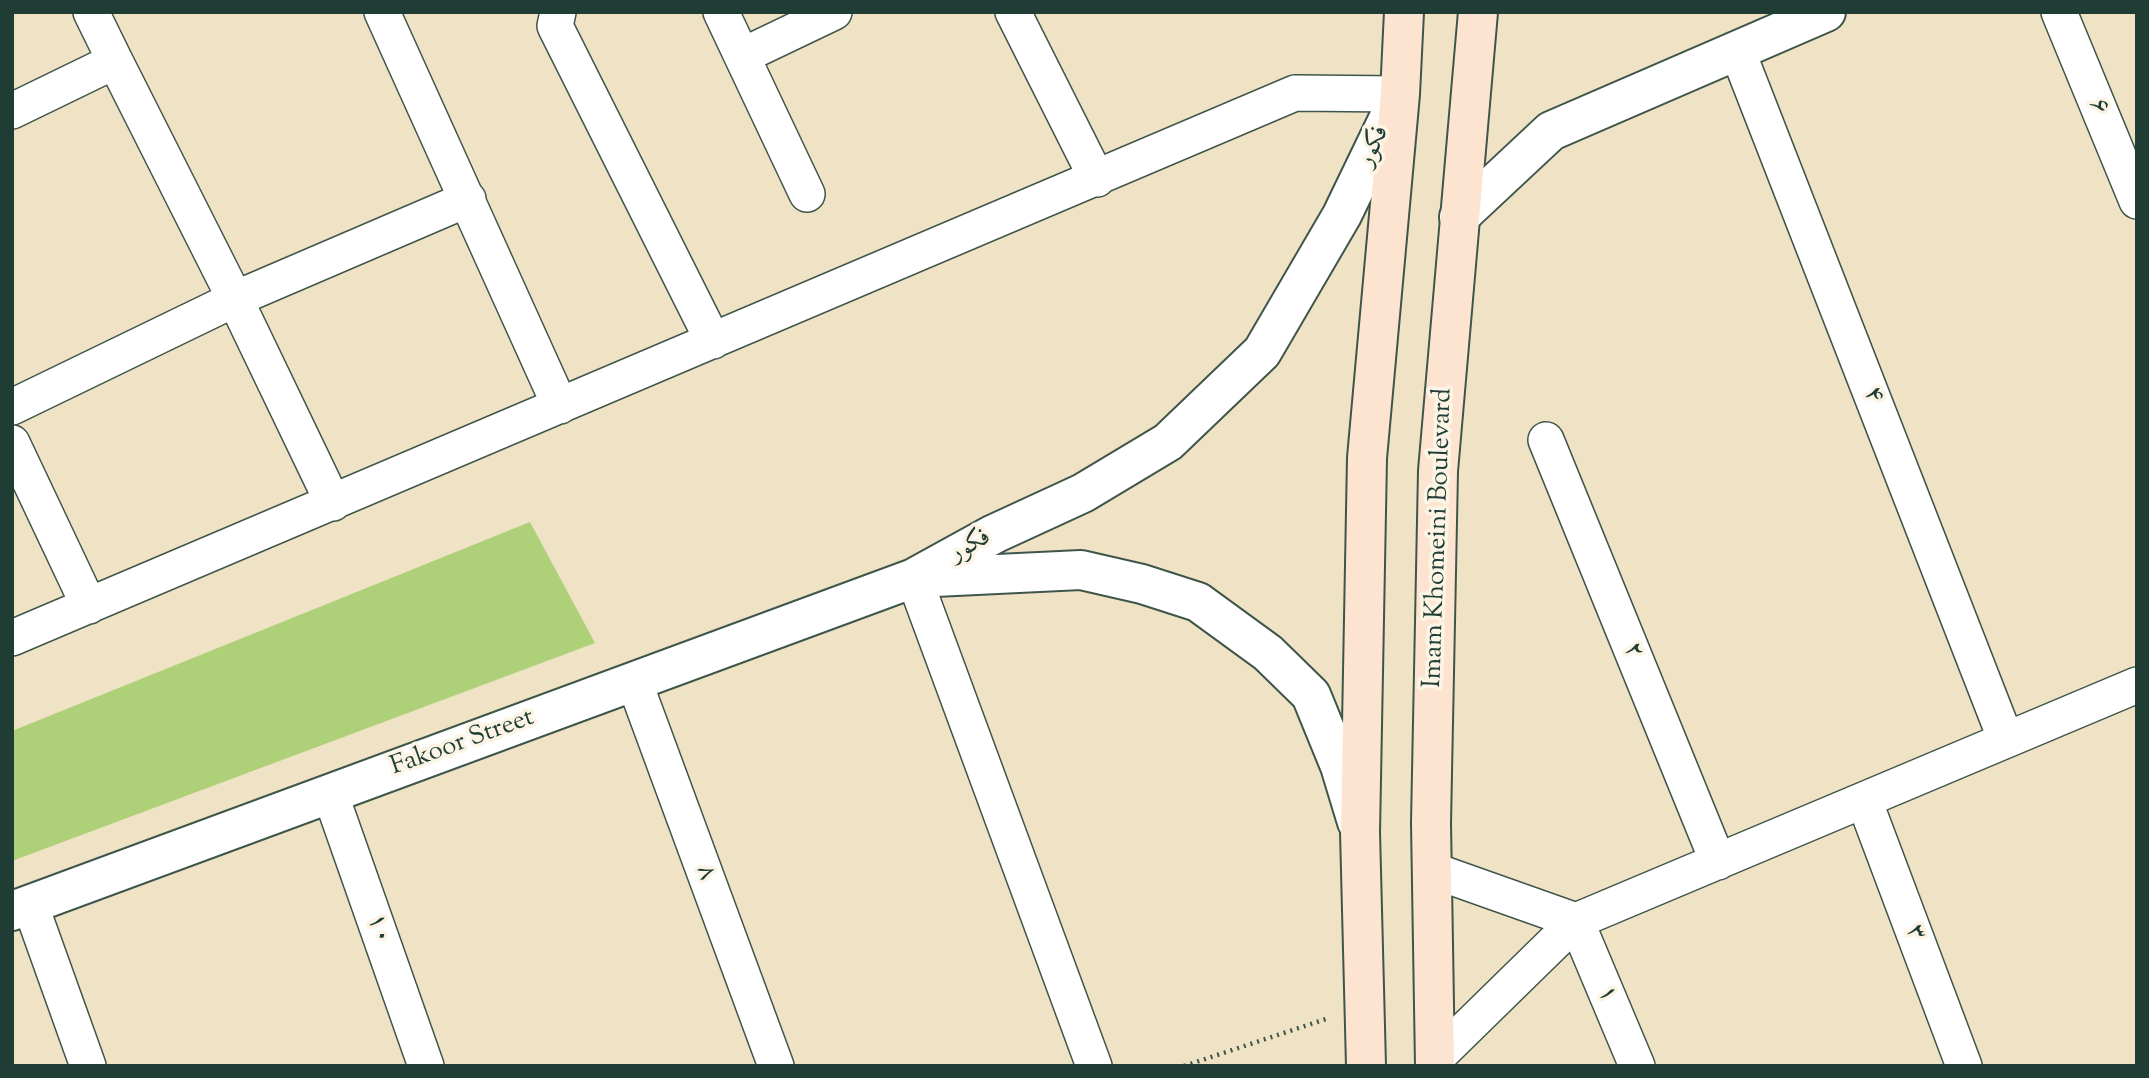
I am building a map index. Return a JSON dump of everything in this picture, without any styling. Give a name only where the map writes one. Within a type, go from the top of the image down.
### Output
[{"type":"main road","points":[[1366,1066],[1360,832],[1367,458],[1401,94],[1404,12]]},
{"type":"main road","name":"Imam Khomeini Boulevard","points":[[1435,1062],[1432,870],[1438,471],[1478,12]]},
{"type":"street","points":[[91,12],[235,299],[332,503]]},
{"type":"street","points":[[382,12],[560,406]]},
{"type":"street","points":[[558,12],[555,26],[713,341]]},
{"type":"street","points":[[721,12],[807,194]]},
{"type":"street","points":[[742,56],[834,12]]},
{"type":"street","points":[[1013,12],[1097,179]]},
{"type":"street","points":[[1459,217],[1551,131],[1826,12]]},
{"type":"street","name":"۶","points":[[2059,12],[2137,201]]},
{"type":"street","name":"۴","points":[[1737,50],[2006,740]]},
{"type":"street","points":[[12,111],[114,61]]},
{"type":"street","points":[[12,638],[1295,93],[1401,94]]},
{"type":"street","name":"فکور","points":[[914,578],[994,534],[1083,493],[1168,442],[1262,352],[1342,215],[1401,94]]},
{"type":"street","points":[[12,407],[235,299],[468,199]]},
{"type":"street","name":"۲","points":[[1545,440],[1718,862]]},
{"type":"street","points":[[12,443],[89,606]]},
{"type":"street","name":"فکور","points":[[914,578],[1081,570],[1142,584],[1198,602],[1268,653],[1311,695],[1340,766],[1360,832]]},
{"type":"street","points":[[914,578],[1094,1066]]},
{"type":"street","name":"Fakoor Street","points":[[21,908],[914,578]]},
{"type":"street","name":"۸","points":[[634,681],[776,1066]]},
{"type":"street","points":[[1435,1062],[1576,921],[2137,685]]},
{"type":"street","name":"۱۰","points":[[330,793],[426,1066]]},
{"type":"street","name":"۳","points":[[1864,800],[1964,1066]]},
{"type":"street","points":[[1432,870],[1576,921]]},
{"type":"street","points":[[21,908],[88,1066]]},
{"type":"street","name":"۱","points":[[1576,921],[1637,1066]]},
{"type":"path","points":[[1184,1066],[1364,1007]]},
{"type":"green space","points":[[530,522],[595,643],[12,861],[12,731]]}]
